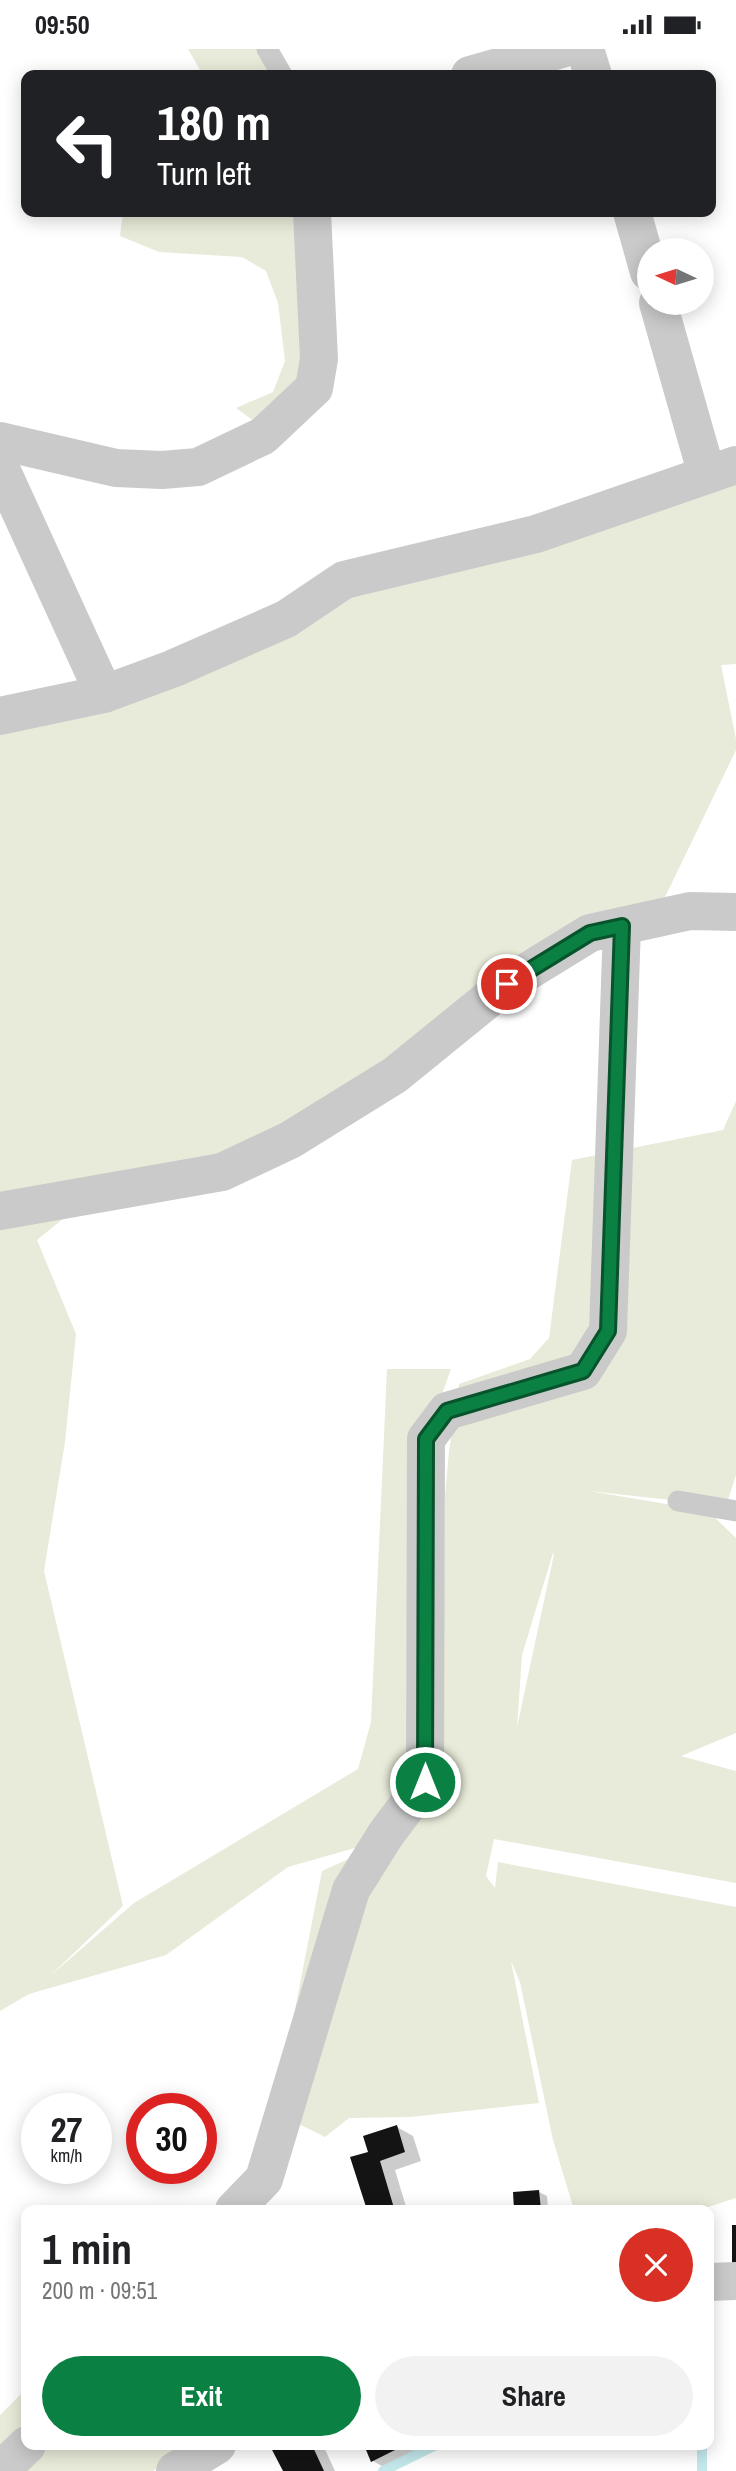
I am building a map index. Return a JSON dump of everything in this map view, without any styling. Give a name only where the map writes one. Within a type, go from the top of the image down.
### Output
[{"type":"street","points":[[488,70],[562,49]]},
{"type":"street","points":[[585,49],[591,70]]},
{"type":"street","points":[[0,442],[116,468],[162,470],[198,467],[263,436],[314,388],[319,359],[312,217]]},
{"type":"street","points":[[633,217],[639,238]]},
{"type":"street","points":[[0,716],[104,694],[172,669],[286,619],[344,580],[536,534],[722,470],[663,315]]},
{"type":"street","points":[[0,467],[104,694]]},
{"type":"street","points":[[0,1211],[222,1172],[290,1140],[395,1075],[507,984],[590,933],[690,911],[736,912]]},
{"type":"street","points":[[239,2205],[264,2179],[351,1890],[386,1835],[425,1782],[426,1439],[447,1411],[583,1371],[608,1331],[622,926]]},
{"type":"street","points":[[714,2282],[736,2281]]},
{"type":"street","points":[[1,2471],[22,2450]]},
{"type":"street","points":[[175,2471],[209,2450]]},
{"type":"lane","points":[[267,49],[279,70]]},
{"type":"lane","points":[[678,1501],[736,1511]]},
{"type":"green space","points":[[188,49],[272,49],[285,70],[200,70]]},
{"type":"green space","points":[[122,217],[304,217],[316,376],[261,426],[236,408],[273,392],[285,361],[278,303],[266,271],[242,257],[159,252],[120,236]]},
{"type":"green space","points":[[736,473],[736,664],[721,665],[736,750],[654,920],[567,948],[232,1167],[92,1195],[37,1240],[76,1334],[65,1442],[44,1571],[123,1906],[49,1977],[134,1903],[358,1769],[371,1722],[387,1369],[451,1369],[426,1439],[432,1770],[383,1840],[288,1867],[166,1955],[29,1994],[0,2011],[0,716],[356,593]]},
{"type":"green space","points":[[736,1101],[736,1475],[726,1506],[589,1491],[708,1511],[736,1538],[736,1733],[681,1756],[736,1771],[736,1883],[494,1839],[486,1876],[495,1888],[498,1862],[736,1907],[736,2198],[714,2205],[572,2205],[553,2140],[520,1982],[511,1961],[539,2103],[410,2117],[349,2118],[325,2137],[275,2112],[322,1871],[386,1842],[424,1800],[437,1812],[437,1792],[444,1755],[445,1496],[459,1384],[530,1359],[549,1338],[572,1160],[723,1130]],"holes":[[[553,1553],[554,1554],[517,1727],[522,1655]]]},
{"type":"green space","points":[[21,2394],[21,2450],[187,2450],[153,2471],[0,2471],[0,2415]]},
{"type":"building","points":[[397,2125],[405,2152],[380,2161],[393,2205],[365,2205],[350,2157],[368,2152],[363,2136]]},
{"type":"building","points":[[539,2190],[540,2205],[514,2205],[513,2192]]},
{"type":"building","points":[[732,2225],[736,2225],[736,2267],[732,2267]]},
{"type":"building","points":[[272,2450],[314,2450],[324,2471],[283,2471]]},
{"type":"building","points":[[366,2450],[395,2450],[371,2462]]},
{"type":"waterway","points":[[383,2471],[426,2450]]},
{"type":"waterway","points":[[702,2450],[702,2471]]},
{"type":"route","points":[[425,1782],[426,1439],[447,1411],[583,1371],[608,1331],[622,926],[590,933],[507,984]]}]
